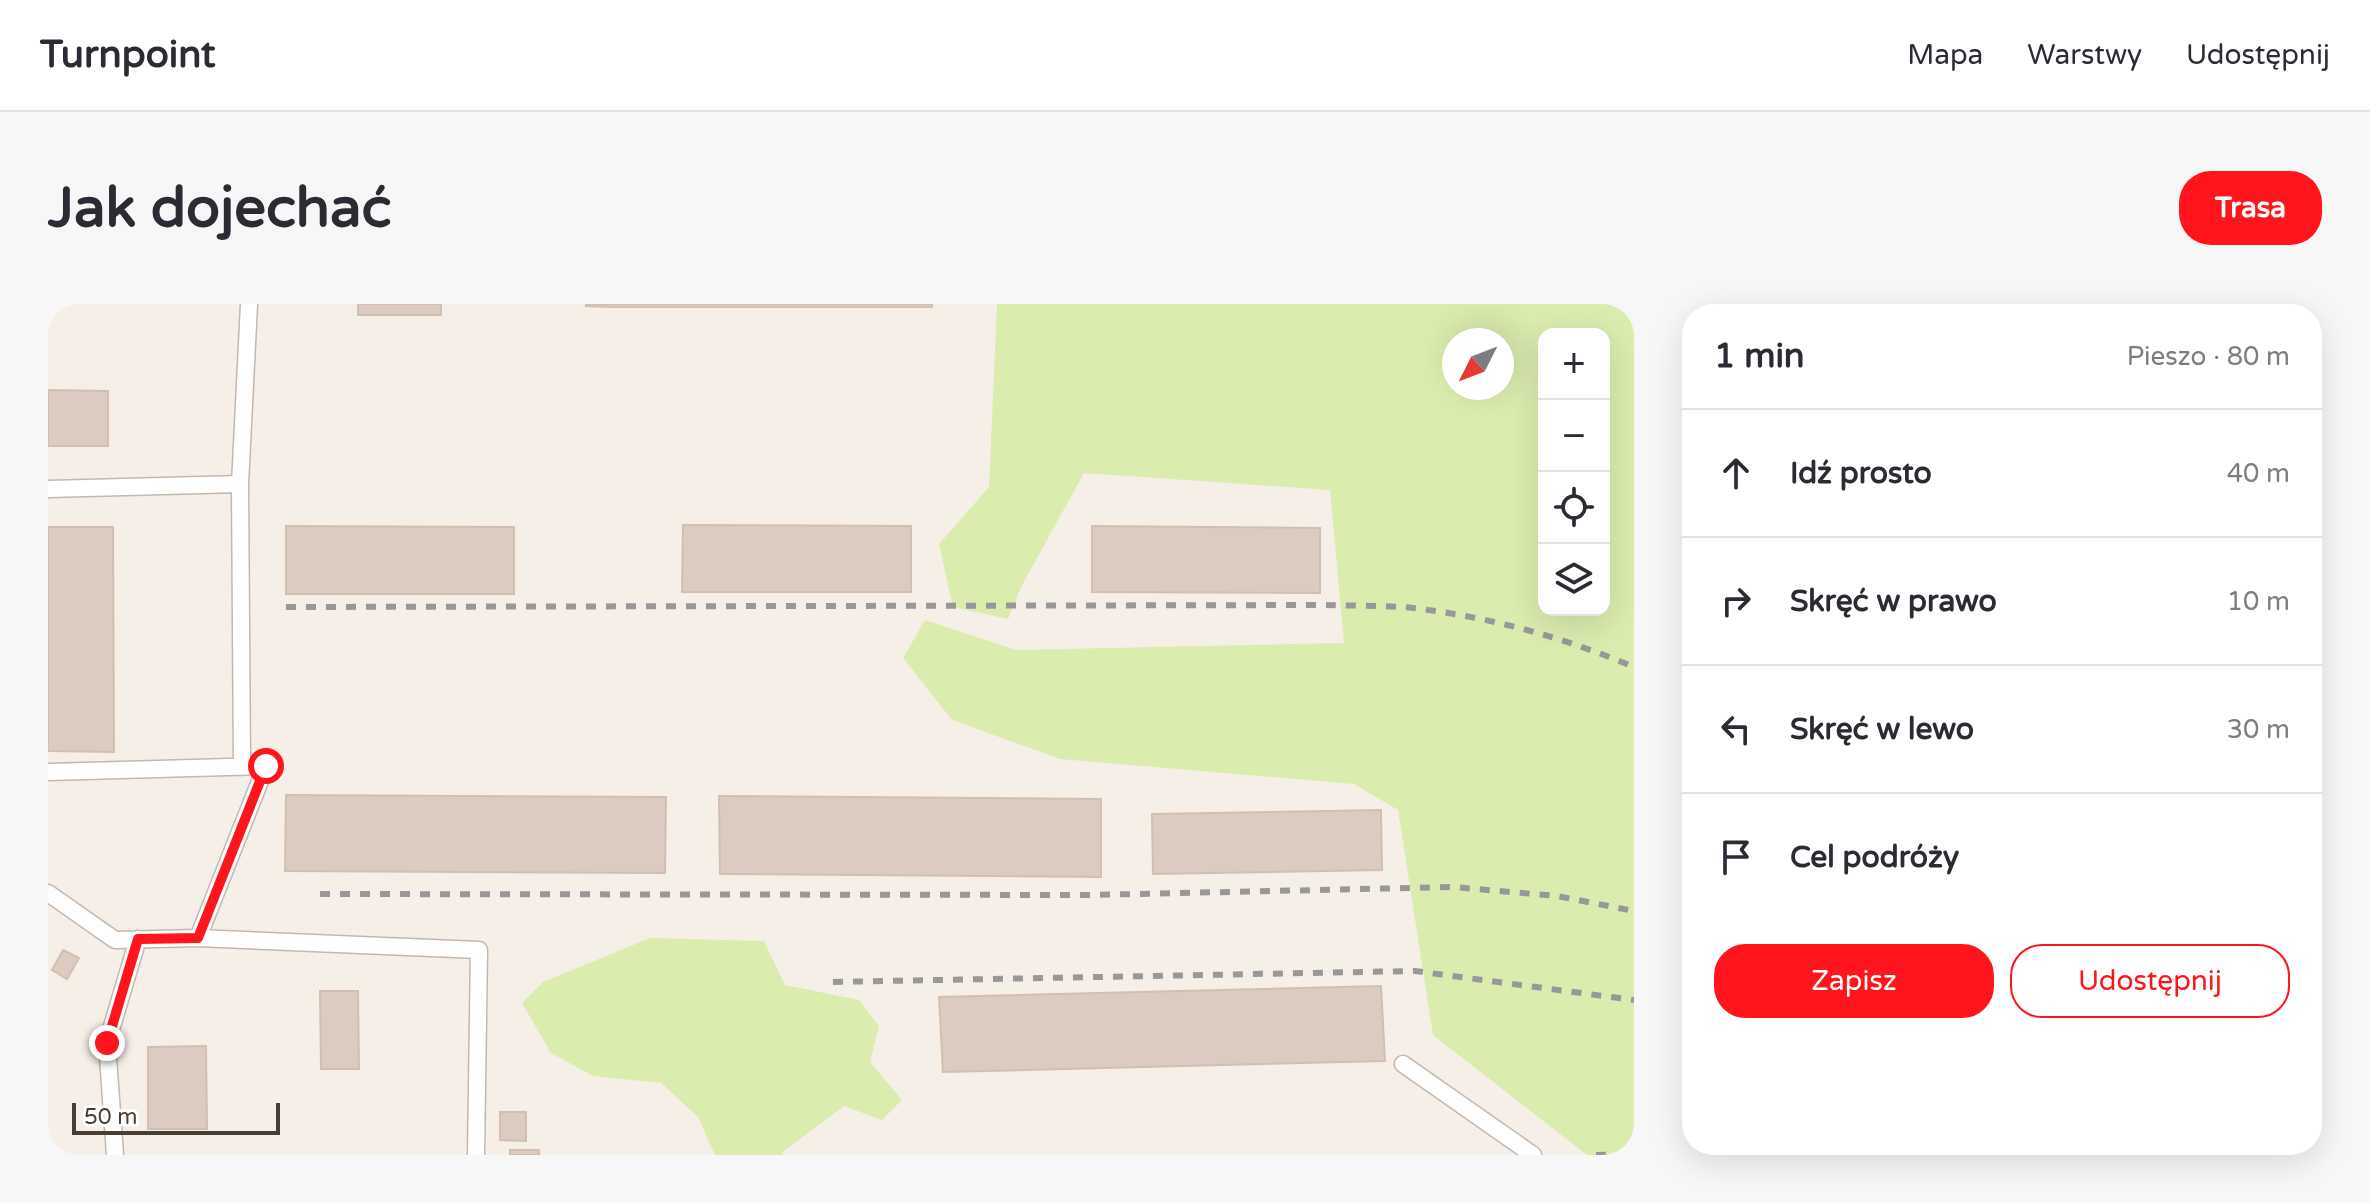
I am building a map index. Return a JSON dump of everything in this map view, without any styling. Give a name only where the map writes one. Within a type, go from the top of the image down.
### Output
[{"type":"lane","points":[[242,767],[240,484],[249,304]]},
{"type":"lane","points":[[48,489],[240,484]]},
{"type":"lane","points":[[48,772],[266,766],[198,938]]},
{"type":"lane","points":[[48,893],[115,940],[198,938],[479,950],[476,1155]]},
{"type":"lane","points":[[115,1155],[107,1043],[138,939]]},
{"type":"lane","points":[[1403,1064],[1533,1155]]},
{"type":"green space","points":[[997,304],[1634,304],[1634,1155],[1587,1155],[1433,1035],[1398,810],[1354,784],[1060,759],[952,720],[903,658],[925,620],[1016,650],[1344,643],[1330,490],[1084,473],[1021,587],[1008,619],[953,607],[939,544],[989,487]]},
{"type":"green space","points":[[650,938],[764,941],[785,985],[859,1000],[879,1026],[870,1062],[902,1100],[882,1120],[844,1106],[781,1153],[786,1155],[715,1155],[698,1117],[661,1083],[593,1076],[551,1053],[522,1003],[543,982]]},
{"type":"building","points":[[358,304],[441,304],[441,315],[358,315]]},
{"type":"building","points":[[586,304],[932,304],[932,307],[612,307]]},
{"type":"building","points":[[48,390],[108,391],[108,446],[48,446]]},
{"type":"building","points":[[683,525],[911,526],[911,592],[682,592]]},
{"type":"building","points":[[286,526],[514,527],[514,594],[286,594]]},
{"type":"building","points":[[1092,526],[1320,528],[1320,593],[1092,592]]},
{"type":"building","points":[[48,527],[113,527],[114,752],[48,751]]},
{"type":"building","points":[[286,795],[666,797],[665,873],[285,871]]},
{"type":"building","points":[[719,796],[1101,799],[1101,877],[720,874]]},
{"type":"building","points":[[1381,810],[1382,870],[1153,874],[1152,814]]},
{"type":"building","points":[[63,950],[79,958],[67,979],[52,970]]},
{"type":"building","points":[[1381,986],[1385,1061],[943,1072],[939,997]]},
{"type":"building","points":[[320,991],[358,991],[359,1069],[321,1069]]},
{"type":"building","points":[[206,1046],[207,1129],[148,1129],[148,1047]]},
{"type":"building","points":[[500,1112],[526,1112],[526,1141],[500,1140]]},
{"type":"building","points":[[510,1150],[539,1150],[539,1155],[510,1155]]},
{"type":"railway","points":[[286,607],[1391,606],[1470,617],[1525,630],[1580,646],[1634,667]]},
{"type":"railway","points":[[320,894],[1091,895],[1453,887],[1557,896],[1634,911]]},
{"type":"railway","points":[[833,982],[1415,971],[1634,1000]]},
{"type":"railway","points":[[1596,1155],[1634,1154]]},
{"type":"route","points":[[107,1043],[138,939],[198,938],[266,766]]}]
